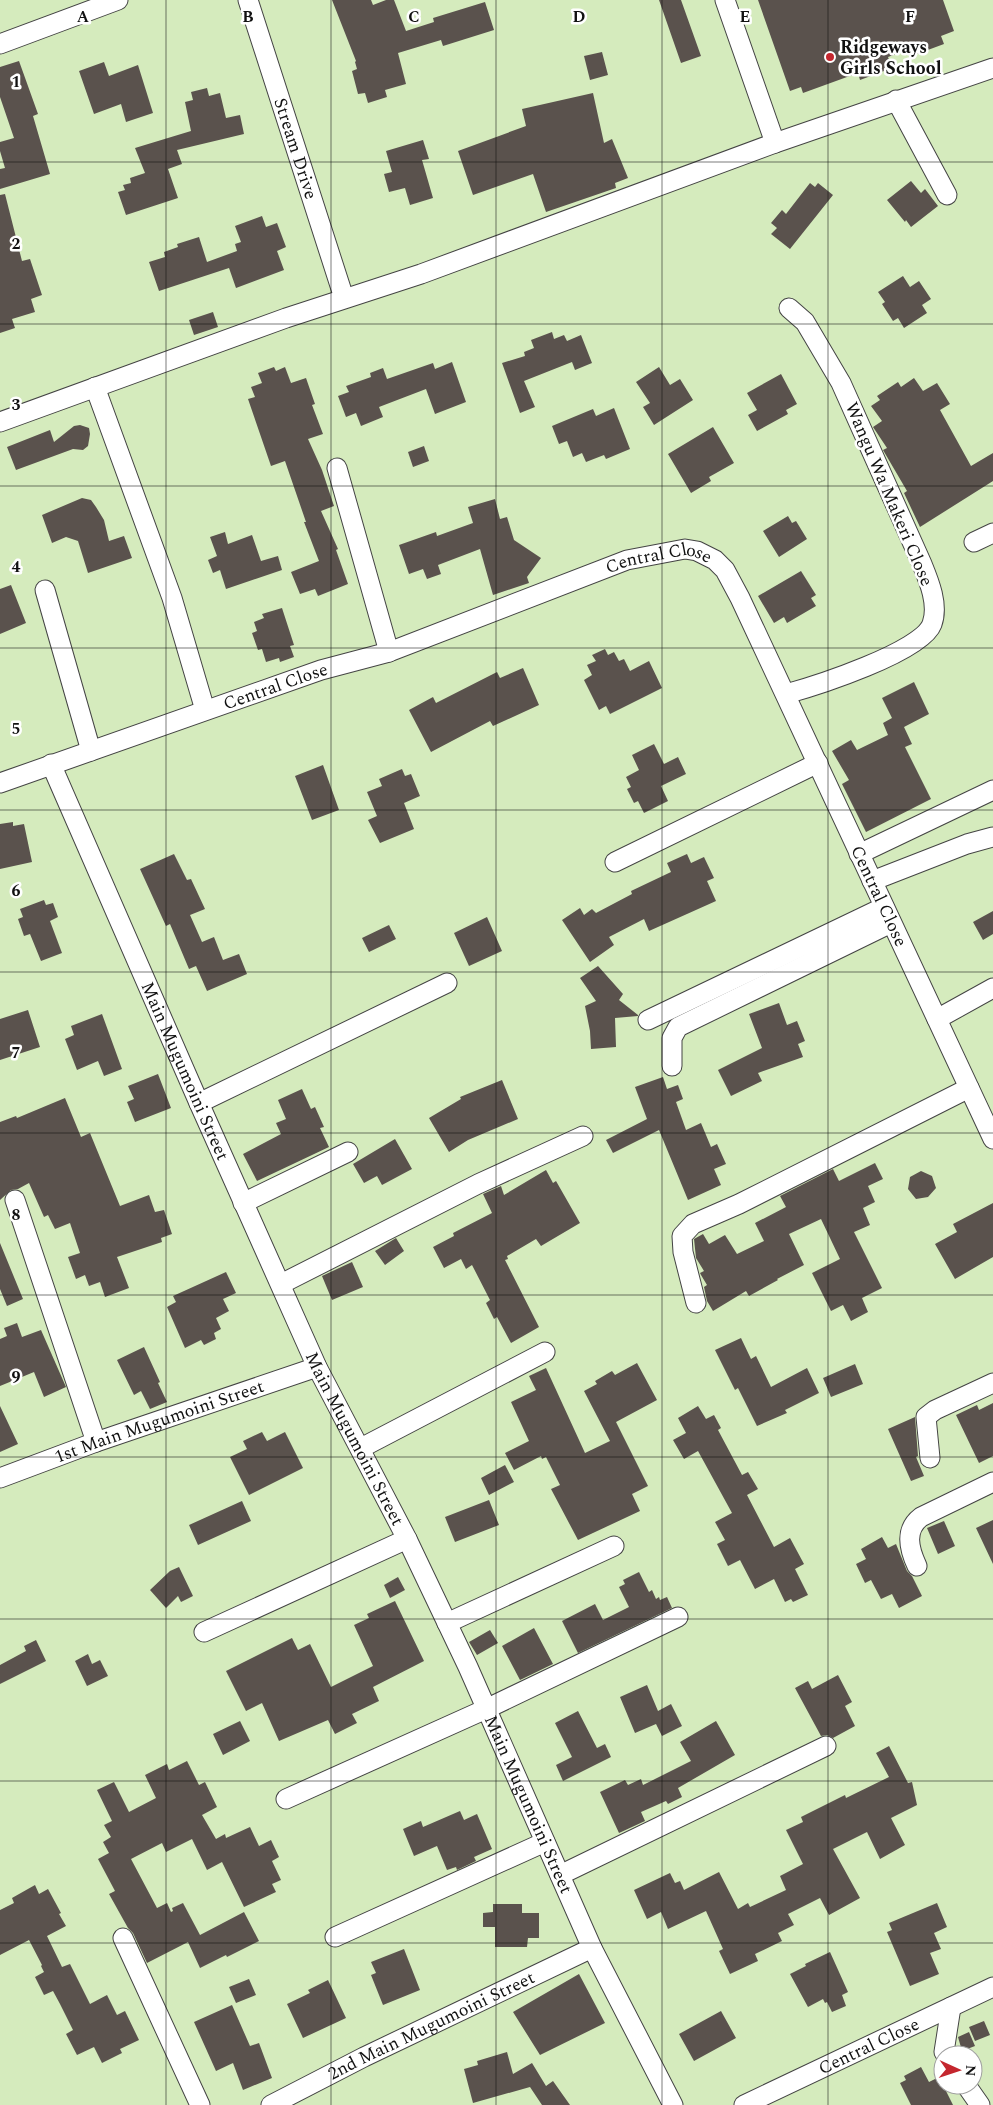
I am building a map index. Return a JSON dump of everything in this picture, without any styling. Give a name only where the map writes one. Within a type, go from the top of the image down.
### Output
[{"type":"street","points":[[0,44],[76,7],[118,0]]},
{"type":"street","name":"Stream Drive","points":[[248,0],[344,298]]},
{"type":"street","points":[[725,0],[776,143]]},
{"type":"street","points":[[0,422],[344,298],[421,274],[896,100],[993,68]]},
{"type":"street","points":[[896,100],[947,196]]},
{"type":"street","name":"Wangu Wa Makeri Close","points":[[786,694],[823,684],[913,644],[927,632],[932,624],[934,615],[931,589],[922,564],[841,383],[805,322],[789,308]]},
{"type":"street","points":[[95,387],[172,598],[205,710]]},
{"type":"street","points":[[337,468],[389,652]]},
{"type":"street","points":[[974,542],[993,533]]},
{"type":"street","name":"Central Close","points":[[0,783],[321,670],[389,652],[627,560],[685,549],[706,555],[715,560],[725,570],[786,694],[993,1139]]},
{"type":"street","points":[[45,590],[91,750]]},
{"type":"street","points":[[615,862],[818,763]]},
{"type":"street","name":"Main Mugumoini Street","points":[[51,764],[198,1103],[318,1367],[407,1539],[486,1709],[592,1948],[673,2105]]},
{"type":"street","points":[[859,854],[993,790]]},
{"type":"street","points":[[872,881],[967,844],[993,837]]},
{"type":"street","points":[[648,1020],[888,915]]},
{"type":"street","points":[[672,1066],[672,1038],[678,1027],[888,915]]},
{"type":"street","points":[[198,1103],[447,983]]},
{"type":"street","points":[[937,1019],[993,988]]},
{"type":"street","points":[[696,1304],[682,1252],[682,1236],[693,1224],[739,1204],[969,1088]]},
{"type":"street","points":[[281,1284],[478,1184],[583,1136]]},
{"type":"street","points":[[243,1204],[348,1152]]},
{"type":"street","points":[[16,1200],[96,1442]]},
{"type":"street","points":[[361,1448],[545,1352]]},
{"type":"street","name":"1st Main Mugumoini Street","points":[[0,1478],[96,1442],[318,1367]]},
{"type":"street","points":[[930,1458],[926,1417],[935,1410],[993,1383]]},
{"type":"street","points":[[917,1566],[911,1553],[909,1541],[913,1523],[921,1517],[993,1482]]},
{"type":"street","points":[[204,1632],[407,1539]]},
{"type":"street","points":[[447,1623],[614,1546]]},
{"type":"street","points":[[286,1799],[486,1709],[678,1617]]},
{"type":"street","points":[[560,1875],[826,1746]]},
{"type":"street","points":[[335,1937],[545,1842]]},
{"type":"street","points":[[123,1938],[200,2105]]},
{"type":"street","name":"2nd Main Mugumoini Street","points":[[271,2105],[364,2057],[592,1948]]},
{"type":"street","name":"Central Close","points":[[744,2105],[993,1987]]},
{"type":"street","points":[[945,2045],[951,2007]]},
{"type":"green space","points":[[0,0],[993,0],[993,2105],[0,2105]]},
{"type":"building","points":[[332,0],[371,0],[373,5],[386,0],[394,0],[406,31],[434,22],[433,18],[485,2],[494,30],[443,46],[441,40],[398,53],[406,84],[385,90],[387,97],[368,103],[365,93],[358,94],[352,71],[357,69],[356,61]]},
{"type":"building","points":[[659,0],[681,0],[701,56],[681,63]]},
{"type":"building","name":"Ridgeways Girls School","points":[[758,0],[943,0],[954,31],[941,36],[944,44],[917,54],[915,47],[888,57],[892,68],[860,80],[858,73],[803,93],[801,87],[790,91]]},
{"type":"building","points":[[602,52],[608,75],[590,80],[584,56]]},
{"type":"building","points":[[19,61],[38,114],[33,116],[50,174],[0,189],[0,169],[5,168],[0,151],[0,142],[14,138],[0,97],[0,67]]},
{"type":"building","points":[[104,62],[109,76],[138,65],[153,113],[126,122],[121,104],[94,114],[79,71]]},
{"type":"building","points":[[207,88],[209,96],[220,93],[226,118],[240,115],[244,134],[177,150],[182,164],[168,169],[178,198],[126,215],[118,192],[125,190],[123,185],[131,183],[130,178],[145,173],[135,148],[191,131],[185,102],[193,100],[191,92]]},
{"type":"building","points":[[593,93],[604,143],[612,139],[628,178],[615,183],[616,188],[546,212],[533,174],[473,195],[458,151],[526,126],[522,109]]},
{"type":"building","points":[[423,140],[429,159],[422,160],[433,198],[410,205],[405,188],[389,192],[384,174],[392,172],[386,151]]},
{"type":"building","points":[[911,181],[921,193],[925,189],[938,206],[911,227],[887,200]]},
{"type":"building","points":[[810,183],[815,187],[818,183],[833,195],[790,249],[771,234],[777,228],[771,223],[782,210],[786,214]]},
{"type":"building","points":[[5,194],[22,261],[30,259],[42,295],[31,299],[35,312],[12,319],[15,328],[0,333],[0,195]]},
{"type":"building","points":[[262,216],[266,227],[277,223],[286,247],[277,251],[284,270],[236,288],[229,268],[159,291],[149,262],[165,257],[164,252],[178,247],[177,244],[199,237],[207,262],[237,251],[235,244],[241,242],[235,226]]},
{"type":"building","points":[[903,276],[910,287],[919,281],[931,299],[922,305],[927,313],[904,328],[898,318],[893,321],[882,304],[885,302],[878,292]]},
{"type":"building","points":[[213,312],[218,327],[194,335],[189,320]]},
{"type":"building","points":[[552,332],[554,339],[564,335],[567,341],[581,335],[592,363],[575,370],[572,362],[524,381],[535,407],[520,413],[502,363],[525,356],[524,352],[534,348],[531,340]]},
{"type":"building","points":[[452,362],[466,402],[435,414],[426,389],[379,407],[383,417],[361,426],[356,413],[346,417],[338,396],[349,392],[346,386],[371,377],[370,373],[383,368],[387,379],[433,363],[435,369]]},
{"type":"building","points":[[274,367],[276,371],[285,367],[291,383],[306,378],[315,404],[312,405],[323,434],[308,439],[322,470],[334,506],[321,511],[338,549],[336,550],[348,584],[318,596],[315,589],[300,594],[291,572],[319,561],[304,522],[306,522],[285,461],[271,466],[248,399],[255,397],[251,387],[262,383],[258,373]]},
{"type":"building","points":[[659,367],[670,385],[680,379],[693,400],[654,425],[643,407],[650,403],[636,382]]},
{"type":"building","points":[[781,374],[797,404],[786,410],[788,414],[757,431],[748,415],[757,410],[747,393]]},
{"type":"building","points":[[914,378],[923,391],[937,383],[950,404],[940,410],[971,466],[993,453],[993,481],[920,527],[904,493],[907,491],[883,450],[887,448],[873,427],[882,421],[871,406],[880,400],[877,396],[898,382],[901,387]]},
{"type":"building","points":[[614,408],[630,449],[606,459],[604,455],[586,462],[582,453],[573,457],[567,441],[559,444],[552,426],[593,409],[596,416]]},
{"type":"building","points":[[80,425],[89,428],[90,434],[88,446],[83,450],[73,449],[16,470],[7,447],[50,430],[54,442],[74,426]]},
{"type":"building","points":[[713,427],[734,463],[709,477],[711,481],[691,493],[668,454]]},
{"type":"building","points":[[424,446],[429,461],[413,467],[408,452]]},
{"type":"building","points":[[82,498],[91,500],[96,507],[104,520],[109,541],[124,536],[132,558],[88,573],[78,541],[66,537],[52,543],[42,515]]},
{"type":"building","points":[[495,499],[500,519],[507,517],[514,540],[541,558],[527,577],[529,583],[493,595],[480,549],[438,565],[441,574],[427,579],[423,569],[409,574],[399,545],[436,532],[437,536],[473,523],[468,507]]},
{"type":"building","points":[[788,516],[792,523],[796,521],[807,539],[779,557],[763,531]]},
{"type":"building","points":[[225,532],[228,544],[252,535],[261,561],[278,556],[282,570],[226,589],[220,570],[213,573],[208,560],[217,556],[210,537]]},
{"type":"building","points":[[801,571],[816,595],[811,598],[816,606],[787,623],[784,617],[774,623],[758,596]]},
{"type":"building","points":[[11,585],[26,623],[0,634],[0,589]]},
{"type":"building","points":[[282,608],[294,645],[290,646],[294,657],[280,662],[279,658],[266,662],[262,649],[258,650],[252,633],[257,631],[254,622],[264,618],[262,614]]},
{"type":"building","points":[[605,649],[608,655],[614,652],[619,661],[624,659],[630,671],[649,661],[662,688],[610,714],[606,706],[599,710],[584,680],[592,675],[587,665],[596,661],[592,655]]},
{"type":"building","points":[[523,668],[539,705],[493,726],[490,721],[431,752],[409,710],[433,697],[436,703],[497,672],[500,678]]},
{"type":"building","points":[[914,682],[929,714],[904,727],[912,744],[905,747],[931,799],[866,832],[842,784],[849,780],[832,751],[851,740],[857,750],[888,735],[883,723],[892,718],[882,698]]},
{"type":"building","points":[[654,744],[664,764],[678,757],[686,774],[661,786],[668,801],[644,813],[638,801],[634,803],[627,789],[631,787],[626,777],[639,770],[632,755]]},
{"type":"building","points":[[323,765],[339,810],[312,820],[295,776]]},
{"type":"building","points":[[402,769],[405,776],[411,774],[420,796],[404,803],[414,829],[380,843],[368,820],[377,816],[367,792],[382,786],[379,779]]},
{"type":"building","points":[[13,822],[13,826],[24,824],[32,862],[0,869],[0,824]]},
{"type":"building","points":[[174,854],[187,880],[191,879],[205,909],[190,915],[202,942],[214,937],[223,960],[239,954],[247,974],[207,991],[196,966],[189,969],[170,924],[166,926],[140,869]]},
{"type":"building","points":[[687,854],[691,863],[704,857],[714,878],[707,881],[716,901],[649,931],[644,919],[609,937],[614,945],[590,962],[562,920],[580,908],[584,915],[592,909],[596,913],[632,894],[631,891],[671,872],[667,863]]},
{"type":"building","points":[[44,900],[46,905],[53,903],[58,917],[50,921],[62,953],[41,961],[30,934],[24,936],[18,919],[23,917],[20,909]]},
{"type":"building","points":[[993,911],[993,934],[983,940],[973,922]]},
{"type":"building","points":[[487,917],[502,951],[469,966],[454,933]]},
{"type":"building","points":[[389,925],[396,939],[369,952],[362,938]]},
{"type":"building","points":[[598,966],[623,994],[619,1000],[638,1016],[615,1018],[616,1047],[591,1049],[585,1006],[596,1001],[580,978]]},
{"type":"building","points":[[779,1003],[787,1025],[797,1021],[805,1041],[798,1044],[803,1057],[758,1073],[762,1081],[731,1096],[718,1070],[762,1048],[749,1014]]},
{"type":"building","points":[[28,1010],[40,1047],[0,1060],[0,1019]]},
{"type":"building","points":[[102,1014],[122,1069],[104,1076],[98,1061],[77,1070],[65,1039],[74,1035],[71,1026]]},
{"type":"building","points":[[158,1074],[171,1108],[135,1122],[127,1102],[134,1099],[128,1086]]},
{"type":"building","points":[[663,1077],[667,1089],[678,1085],[683,1099],[676,1102],[686,1130],[701,1123],[711,1147],[717,1144],[726,1164],[714,1169],[721,1185],[688,1200],[659,1130],[613,1153],[606,1140],[647,1119],[635,1087]]},
{"type":"building","points":[[502,1080],[518,1119],[468,1140],[449,1152],[429,1118],[461,1099],[460,1097]]},
{"type":"building","points":[[302,1089],[311,1109],[315,1107],[324,1127],[320,1128],[329,1147],[257,1181],[243,1154],[281,1134],[276,1123],[286,1119],[278,1100]]},
{"type":"building","points":[[65,1098],[81,1137],[90,1133],[120,1206],[149,1195],[155,1212],[164,1210],[172,1234],[161,1238],[162,1242],[117,1257],[129,1288],[105,1297],[100,1282],[89,1286],[85,1275],[76,1279],[68,1257],[80,1253],[70,1223],[55,1229],[48,1215],[44,1217],[29,1183],[18,1189],[11,1190],[0,1200],[0,1122],[16,1116],[17,1118]]},
{"type":"building","points":[[395,1139],[412,1169],[382,1185],[377,1176],[364,1183],[353,1164]]},
{"type":"building","points":[[875,1163],[883,1179],[868,1186],[875,1202],[863,1208],[870,1225],[854,1232],[882,1288],[862,1298],[868,1312],[851,1321],[843,1305],[831,1311],[812,1273],[840,1259],[821,1219],[789,1234],[804,1265],[749,1296],[746,1291],[713,1311],[707,1301],[704,1287],[707,1285],[700,1273],[704,1271],[696,1258],[694,1239],[703,1234],[709,1244],[725,1235],[737,1254],[764,1241],[755,1223],[786,1207],[780,1196],[833,1169],[839,1181]]},
{"type":"building","points":[[546,1170],[553,1183],[556,1181],[580,1223],[541,1246],[536,1239],[507,1256],[508,1259],[505,1260],[539,1327],[511,1343],[497,1317],[494,1319],[486,1303],[490,1300],[472,1265],[466,1269],[461,1259],[444,1268],[433,1247],[454,1236],[453,1233],[492,1213],[483,1194],[501,1186],[504,1195]]},
{"type":"building","points":[[921,1171],[932,1176],[936,1188],[928,1197],[916,1199],[908,1189],[910,1177]]},
{"type":"building","points":[[993,1203],[993,1257],[955,1279],[935,1244],[957,1232],[953,1224]]},
{"type":"building","points":[[396,1238],[404,1251],[385,1265],[375,1251]]},
{"type":"building","points":[[0,1243],[23,1299],[7,1306],[0,1289]]},
{"type":"building","points":[[352,1262],[363,1287],[332,1300],[322,1276]]},
{"type":"building","points":[[226,1272],[236,1293],[223,1299],[229,1311],[216,1318],[221,1329],[214,1333],[216,1339],[204,1345],[201,1340],[185,1348],[167,1307],[176,1302],[173,1296]]},
{"type":"building","points":[[17,1323],[22,1337],[41,1330],[66,1387],[44,1397],[34,1372],[0,1386],[0,1339],[7,1336],[4,1328]]},
{"type":"building","points":[[741,1338],[751,1359],[756,1356],[771,1387],[807,1368],[819,1393],[785,1410],[787,1413],[757,1426],[738,1388],[735,1390],[715,1350]]},
{"type":"building","points":[[144,1347],[167,1402],[150,1409],[141,1391],[134,1395],[117,1360]]},
{"type":"building","points":[[637,1363],[657,1400],[616,1422],[648,1486],[632,1494],[640,1511],[578,1540],[551,1489],[560,1485],[546,1457],[542,1459],[541,1456],[514,1470],[505,1453],[529,1441],[511,1402],[536,1390],[529,1376],[546,1368],[585,1453],[610,1441],[584,1391],[597,1384],[595,1381],[612,1371],[615,1375]]},
{"type":"building","points":[[855,1364],[863,1384],[831,1397],[823,1378]]},
{"type":"building","points":[[993,1403],[993,1456],[979,1463],[956,1415],[977,1405],[979,1410]]},
{"type":"building","points":[[0,1406],[18,1444],[0,1452]]},
{"type":"building","points":[[698,1406],[706,1419],[714,1415],[721,1428],[718,1430],[742,1475],[748,1472],[758,1489],[747,1495],[774,1547],[790,1538],[804,1564],[795,1569],[808,1595],[793,1602],[791,1599],[785,1602],[774,1579],[755,1589],[740,1560],[728,1566],[717,1544],[725,1540],[715,1522],[732,1513],[698,1451],[684,1459],[673,1440],[686,1433],[678,1418]]},
{"type":"building","points":[[915,1417],[918,1456],[916,1457],[924,1476],[911,1481],[888,1429]]},
{"type":"building","points":[[262,1432],[267,1441],[285,1432],[303,1468],[249,1495],[230,1457],[247,1449],[243,1441]]},
{"type":"building","points":[[505,1465],[514,1482],[489,1495],[481,1478]]},
{"type":"building","points":[[489,1500],[499,1525],[455,1542],[445,1517]]},
{"type":"building","points":[[242,1501],[251,1521],[198,1545],[189,1525]]},
{"type":"building","points":[[993,1520],[993,1564],[976,1528]]},
{"type":"building","points":[[944,1521],[955,1546],[938,1554],[927,1528]]},
{"type":"building","points":[[882,1537],[888,1548],[896,1544],[907,1571],[912,1576],[922,1596],[899,1608],[892,1594],[881,1599],[871,1580],[865,1583],[856,1564],[866,1559],[861,1549]]},
{"type":"building","points":[[179,1567],[193,1596],[181,1602],[178,1596],[166,1608],[150,1590],[170,1571]]},
{"type":"building","points":[[639,1572],[649,1592],[652,1590],[656,1599],[659,1597],[660,1600],[667,1597],[672,1608],[578,1653],[562,1621],[595,1604],[603,1620],[629,1607],[619,1587],[625,1584],[623,1580]]},
{"type":"building","points":[[398,1577],[405,1590],[390,1598],[384,1585]]},
{"type":"building","points":[[395,1601],[424,1661],[373,1687],[379,1701],[352,1714],[357,1723],[335,1734],[328,1720],[279,1741],[262,1703],[246,1711],[226,1671],[292,1638],[298,1650],[310,1644],[331,1687],[373,1666],[354,1625],[369,1618],[367,1614]]},
{"type":"building","points":[[534,1628],[553,1664],[520,1680],[502,1646]]},
{"type":"building","points":[[490,1630],[498,1643],[477,1655],[469,1642]]},
{"type":"building","points":[[36,1640],[46,1661],[0,1684],[0,1665],[26,1651],[24,1646]]},
{"type":"building","points":[[88,1654],[92,1664],[100,1660],[108,1676],[87,1686],[75,1661]]},
{"type":"building","points":[[838,1675],[852,1702],[845,1706],[855,1726],[833,1738],[827,1735],[821,1736],[795,1688],[808,1681],[812,1689]]},
{"type":"building","points":[[647,1685],[658,1711],[671,1704],[682,1726],[662,1736],[656,1724],[635,1733],[620,1697]]},
{"type":"building","points":[[578,1711],[597,1748],[605,1744],[611,1757],[563,1781],[556,1765],[572,1757],[555,1723]]},
{"type":"building","points":[[240,1721],[250,1741],[223,1755],[213,1734]]},
{"type":"building","points":[[716,1721],[735,1755],[678,1788],[682,1797],[668,1804],[666,1801],[641,1812],[645,1821],[619,1833],[600,1792],[625,1780],[628,1785],[641,1779],[643,1785],[691,1761],[680,1742]]},
{"type":"building","points":[[889,1746],[908,1783],[912,1782],[917,1805],[891,1818],[905,1845],[880,1859],[867,1832],[833,1849],[860,1898],[829,1915],[820,1898],[788,1914],[794,1925],[778,1933],[782,1941],[755,1954],[758,1961],[730,1974],[719,1951],[723,1949],[706,1911],[668,1929],[661,1912],[647,1919],[634,1890],[670,1873],[675,1883],[680,1881],[684,1890],[719,1872],[738,1909],[748,1903],[750,1907],[786,1890],[780,1876],[803,1864],[786,1830],[803,1822],[801,1817],[845,1795],[846,1798],[889,1777],[876,1753]]},
{"type":"building","points":[[187,1761],[199,1785],[205,1782],[217,1807],[202,1815],[216,1839],[225,1834],[226,1838],[250,1827],[259,1846],[271,1840],[279,1857],[272,1861],[281,1880],[272,1884],[276,1892],[244,1907],[222,1862],[207,1870],[192,1839],[166,1852],[162,1843],[131,1859],[157,1908],[167,1903],[171,1912],[173,1911],[172,1908],[183,1903],[200,1935],[244,1912],[259,1941],[200,1968],[188,1942],[147,1963],[133,1933],[128,1928],[109,1894],[115,1891],[98,1859],[109,1853],[103,1842],[111,1837],[104,1825],[112,1821],[97,1790],[114,1782],[129,1812],[156,1798],[145,1775],[167,1764],[169,1770]]},
{"type":"building","points":[[460,1811],[464,1820],[477,1814],[492,1849],[474,1857],[476,1861],[457,1870],[456,1867],[447,1870],[437,1846],[414,1856],[403,1829],[421,1821],[423,1827]]},
{"type":"building","points":[[35,1885],[39,1894],[48,1889],[66,1926],[47,1936],[62,1967],[70,1964],[90,2004],[107,1995],[117,2015],[125,2011],[139,2040],[120,2049],[122,2053],[102,2063],[94,2047],[77,2055],[66,2034],[73,2030],[53,1991],[44,1995],[35,1977],[44,1972],[29,1940],[0,1955],[0,1910],[14,1903],[12,1898]]},
{"type":"building","points":[[937,1903],[947,1927],[934,1933],[941,1949],[930,1953],[939,1974],[910,1986],[887,1932],[892,1930],[889,1923]]},
{"type":"building","points":[[493,1904],[522,1904],[522,1913],[539,1913],[539,1938],[528,1938],[527,1947],[495,1947],[495,1927],[483,1927],[483,1913],[493,1912]]},
{"type":"building","points":[[404,1949],[420,1990],[383,2005],[371,1975],[376,1973],[371,1962]]},
{"type":"building","points":[[830,1952],[848,1992],[842,1995],[846,2006],[832,2012],[827,2002],[825,2003],[823,1999],[808,2007],[790,1974],[806,1966],[805,1964]]},
{"type":"building","points":[[579,1974],[605,2023],[540,2055],[513,2012]]},
{"type":"building","points":[[249,1979],[256,1995],[236,2003],[229,1987]]},
{"type":"building","points":[[328,1980],[346,2018],[303,2038],[287,2004],[310,1993],[308,1990]]},
{"type":"building","points":[[232,2005],[250,2046],[259,2043],[272,2078],[243,2090],[233,2063],[216,2071],[194,2022]]},
{"type":"building","points":[[721,2011],[736,2038],[694,2061],[679,2034]]},
{"type":"building","points":[[984,2021],[990,2035],[975,2041],[969,2027]]},
{"type":"building","points":[[969,2032],[975,2045],[960,2045],[958,2037]]},
{"type":"building","points":[[507,2052],[513,2074],[532,2063],[546,2086],[553,2081],[570,2105],[542,2105],[530,2087],[473,2103],[464,2069],[478,2065],[477,2061]]},
{"type":"building","points":[[921,2067],[929,2082],[933,2080],[933,2095],[948,2095],[953,2105],[911,2105],[900,2083],[906,2080],[904,2076]]},
{"type":"place","name":"Ridgeways Girls School","points":[[830,57]]}]
